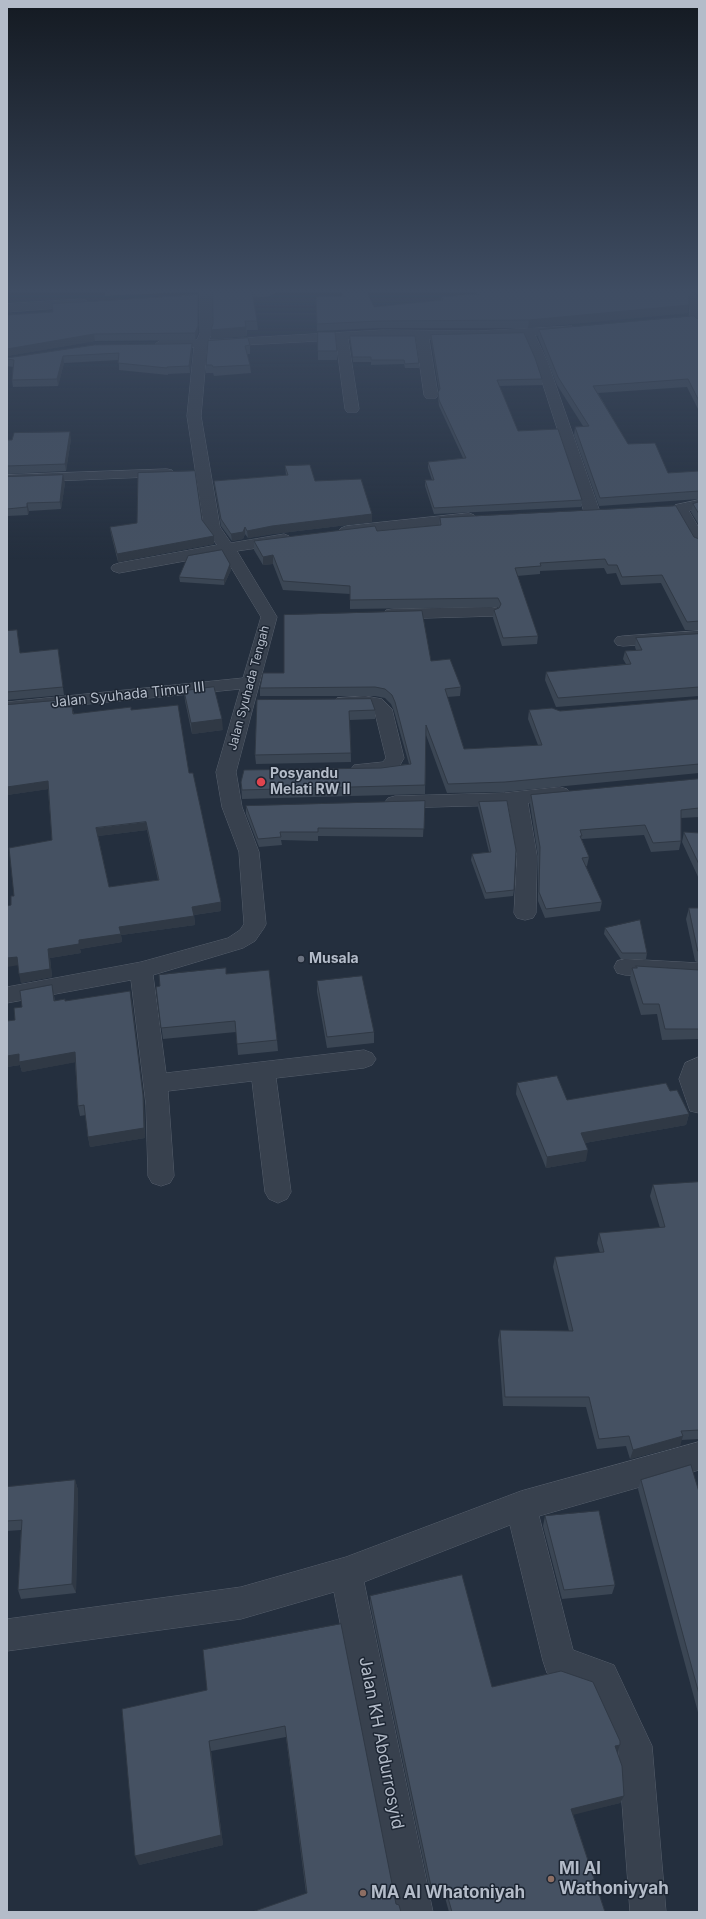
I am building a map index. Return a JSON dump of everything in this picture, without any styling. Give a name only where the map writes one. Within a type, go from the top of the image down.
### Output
[{"type":"street","name":"Jalan Syuhada Tengah","points":[[141,970],[235,943],[248,937],[254,929],[255,924],[249,852],[234,772],[253,703],[250,683],[277,616],[212,527],[194,416],[197,382]]},
{"type":"street","points":[[348,382],[352,409]]},
{"type":"street","points":[[429,382],[431,395]]},
{"type":"street","points":[[548,382],[591,512]]},
{"type":"street","points":[[7,479],[204,472]]},
{"type":"street","points":[[699,504],[673,508],[699,542]]},
{"type":"street","points":[[327,533],[439,520],[484,518]]},
{"type":"street","points":[[119,568],[296,537]]},
{"type":"street","points":[[380,614],[491,612]]},
{"type":"street","points":[[624,641],[699,636]]},
{"type":"street","name":"Jalan Syuhada Timur III","points":[[7,707],[250,683]]},
{"type":"street","points":[[329,702],[375,702],[381,705],[395,758],[389,768],[343,770]]},
{"type":"street","points":[[376,802],[517,798],[576,792]]},
{"type":"street","points":[[517,798],[527,856],[525,912]]},
{"type":"street","points":[[625,967],[699,971]]},
{"type":"street","points":[[7,995],[141,970],[156,1083],[161,1176]]},
{"type":"street","points":[[156,1083],[364,1059]]},
{"type":"street","points":[[699,1066],[693,1069],[691,1079],[699,1104]]},
{"type":"street","points":[[263,1071],[278,1192]]},
{"type":"street","points":[[7,1635],[241,1603],[346,1573],[521,1506],[699,1456]]},
{"type":"street","points":[[521,1506],[559,1662],[602,1677],[635,1746],[638,1810],[648,1912]]},
{"type":"street","name":"Jalan KH Abdurrosyid","points":[[346,1573],[415,1912]]},
{"type":"building","points":[[439,382],[498,382],[518,431],[558,429],[582,500],[434,508],[425,480],[434,480],[428,462],[466,458],[439,400],[438,392],[440,389]]},
{"type":"building","points":[[561,382],[653,382],[593,386],[628,444],[655,443],[668,473],[699,471],[699,491],[600,498],[575,427],[589,426]]},
{"type":"building","points":[[689,382],[699,382],[699,401]]},
{"type":"building","points":[[70,432],[65,464],[7,466],[7,440],[12,440],[14,433]]},
{"type":"building","points":[[310,465],[315,481],[361,479],[372,514],[272,526],[247,531],[245,527],[243,532],[231,534],[221,519],[214,481],[288,475],[285,466]]},
{"type":"building","points":[[195,471],[202,520],[214,536],[117,554],[110,527],[137,523],[138,473]]},
{"type":"building","points":[[63,475],[60,502],[27,503],[27,507],[7,509],[7,477]]},
{"type":"building","points":[[699,502],[699,514],[693,504]]},
{"type":"building","points":[[676,506],[694,537],[699,539],[699,621],[687,622],[662,575],[622,577],[617,565],[608,565],[605,559],[540,563],[541,566],[515,568],[538,636],[503,638],[494,610],[499,608],[501,604],[498,598],[350,600],[350,586],[283,581],[273,555],[263,557],[254,541],[375,526],[377,531],[441,525],[440,518]]},
{"type":"building","points":[[222,550],[230,564],[224,580],[179,577],[188,556]]},
{"type":"building","points":[[422,611],[431,661],[450,659],[461,687],[445,689],[464,749],[542,745],[529,710],[552,708],[560,711],[699,699],[699,764],[505,782],[448,784],[426,725],[425,785],[242,790],[241,782],[244,770],[381,768],[411,764],[395,702],[392,695],[385,689],[375,687],[260,688],[263,673],[284,673],[284,615]]},
{"type":"building","points":[[17,630],[20,653],[58,649],[63,687],[7,692],[7,631]]},
{"type":"building","points":[[699,634],[699,687],[558,698],[546,672],[631,664],[625,651],[642,650],[636,638]]},
{"type":"building","points":[[214,687],[222,719],[191,723],[184,691]]},
{"type":"building","points":[[371,699],[375,710],[349,711],[351,753],[255,755],[257,700]]},
{"type":"building","points":[[65,700],[65,707],[72,707],[73,714],[131,707],[131,710],[178,705],[189,773],[193,773],[221,902],[192,907],[194,916],[119,927],[121,934],[79,940],[79,944],[48,949],[50,969],[19,974],[17,957],[7,958],[7,906],[11,905],[11,896],[14,896],[9,848],[52,840],[48,781],[7,787],[7,705]],"holes":[[[146,822],[159,880],[109,887],[96,828]]]},
{"type":"building","points":[[699,779],[699,808],[681,810],[681,841],[653,843],[645,825],[580,830],[582,836],[580,836],[589,857],[582,858],[602,902],[546,909],[539,892],[540,847],[531,795]]},
{"type":"building","points":[[425,801],[424,829],[318,828],[318,832],[280,832],[281,837],[258,839],[246,806]]},
{"type":"building","points":[[507,801],[516,850],[514,890],[486,893],[472,854],[491,852],[479,802]]},
{"type":"building","points":[[684,832],[699,833],[699,864]]},
{"type":"building","points":[[689,908],[699,908],[699,951],[698,951]]},
{"type":"building","points":[[640,920],[647,953],[622,953],[605,928]]},
{"type":"building","points":[[636,966],[699,970],[699,1029],[665,1029],[659,1004],[643,1004],[632,968],[637,968]]},
{"type":"building","points":[[226,968],[226,974],[269,970],[277,1040],[237,1044],[235,1021],[161,1028],[156,987],[160,986],[159,975]]},
{"type":"building","points":[[362,976],[374,1032],[327,1037],[317,981]]},
{"type":"building","points":[[52,985],[54,1001],[65,999],[65,1001],[130,991],[143,1095],[144,1128],[88,1137],[84,1105],[78,1106],[75,1052],[19,1062],[19,1054],[7,1056],[7,1021],[15,1020],[14,1008],[22,1007],[20,991]]},
{"type":"building","points":[[557,1076],[567,1100],[666,1083],[670,1091],[677,1090],[689,1114],[581,1133],[588,1150],[547,1157],[517,1083]]},
{"type":"building","points":[[699,1182],[699,1430],[681,1431],[683,1436],[633,1450],[629,1436],[599,1439],[589,1397],[505,1397],[500,1330],[573,1331],[555,1257],[604,1252],[599,1233],[665,1227],[653,1185]]},
{"type":"building","points":[[691,1465],[699,1492],[699,1694],[641,1480]]},
{"type":"building","points":[[75,1480],[72,1584],[18,1590],[22,1520],[7,1521],[7,1487]]},
{"type":"building","points":[[599,1511],[615,1585],[564,1590],[545,1516]]},
{"type":"building","points":[[462,1575],[492,1687],[561,1671],[593,1682],[620,1741],[620,1745],[615,1746],[622,1766],[624,1796],[571,1809],[605,1912],[452,1912],[445,1887],[432,1891],[370,1596]]},
{"type":"building","points":[[341,1624],[396,1904],[399,1905],[401,1912],[252,1912],[307,1893],[285,1726],[209,1741],[221,1835],[135,1856],[122,1709],[207,1690],[203,1650]]},
{"type":"place","name":"Posyandu Melati RW II","points":[[261,782]]},
{"type":"place","name":"Musala","points":[[301,959]]},
{"type":"place","name":"MI Al Wathoniyyah","points":[[551,1879]]},
{"type":"place","name":"MA Al Whatoniyah","points":[[363,1893]]}]
